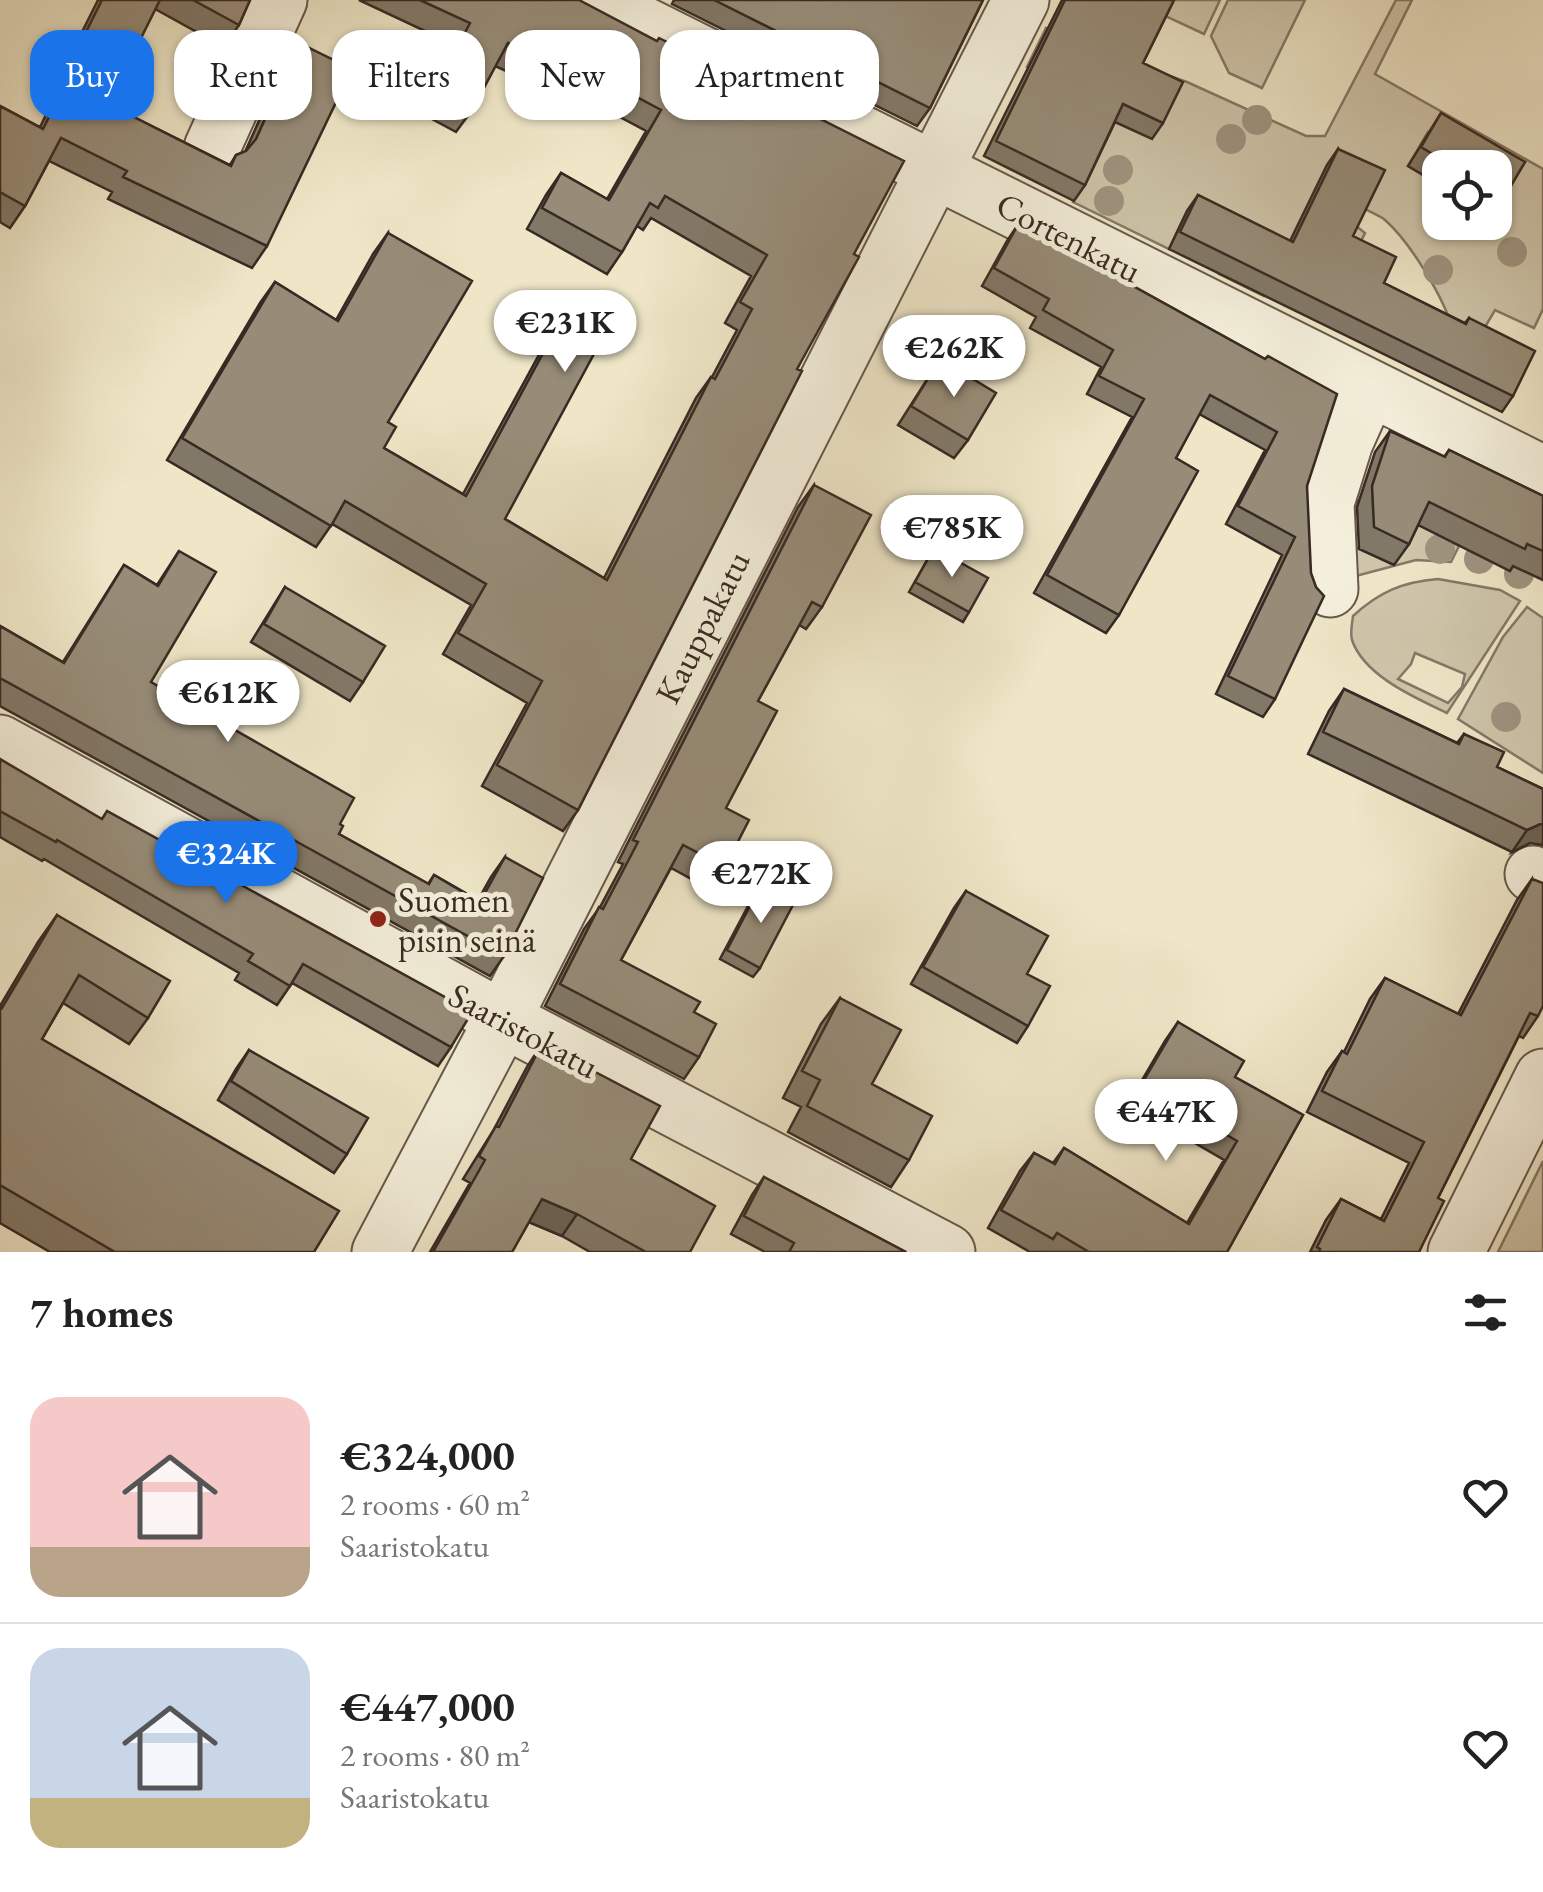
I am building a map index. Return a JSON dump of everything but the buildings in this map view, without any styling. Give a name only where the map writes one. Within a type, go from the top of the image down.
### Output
[{"type":"street","points":[[212,148],[279,0]]},
{"type":"street","name":"Cortenkatu","points":[[594,0],[1543,474]]},
{"type":"street","name":"Kauppakatu","points":[[380,1252],[503,1020],[1021,0]]},
{"type":"street","points":[[1330,589],[1326,503],[1340,456],[1369,388]]},
{"type":"street","name":"Saaristokatu","points":[[0,743],[503,1020],[946,1252]]},
{"type":"street","points":[[1456,1252],[1543,1077]]},
{"type":"shaded area","points":[[1170,0],[1220,0],[1204,34],[1163,15]]},
{"type":"shaded area","points":[[1228,0],[1305,0],[1262,88],[1229,73],[1211,36]]},
{"type":"shaded area","points":[[1396,0],[1412,0],[1375,74],[1509,150],[1462,150],[1428,132],[1408,166],[1422,174],[1422,240],[1512,240],[1512,151],[1543,169],[1543,309],[1534,328],[1495,310],[1485,327],[1453,331],[1435,288],[1405,242],[1385,220],[1363,208],[1355,225],[1365,233],[1353,258],[1285,253],[1264,296],[1219,274],[1237,236],[1187,212],[1169,249],[1073,202],[1088,171],[1067,86],[1027,67],[1046,28],[1099,54],[1187,82],[1306,136],[1325,136]]},
{"type":"shaded area","points":[[1341,495],[1360,502],[1342,541],[1394,565],[1418,514],[1457,533],[1453,543],[1459,546],[1451,562],[1416,560],[1352,577],[1339,537]]},
{"type":"shaded area","points":[[1425,580],[1500,590],[1520,601],[1447,713],[1379,675],[1358,653],[1351,637],[1353,616],[1363,608],[1392,590]],"holes":[[[1415,653],[1465,674],[1462,687],[1448,703],[1398,679]]]},
{"type":"shaded area","points":[[1527,607],[1543,618],[1543,773],[1458,719],[1503,637]]},
{"type":"shaded area","points":[[1543,1161],[1543,1252],[1498,1252]]},
{"type":"place","name":"Suomen pisin seinä","points":[[378,919]]}]
